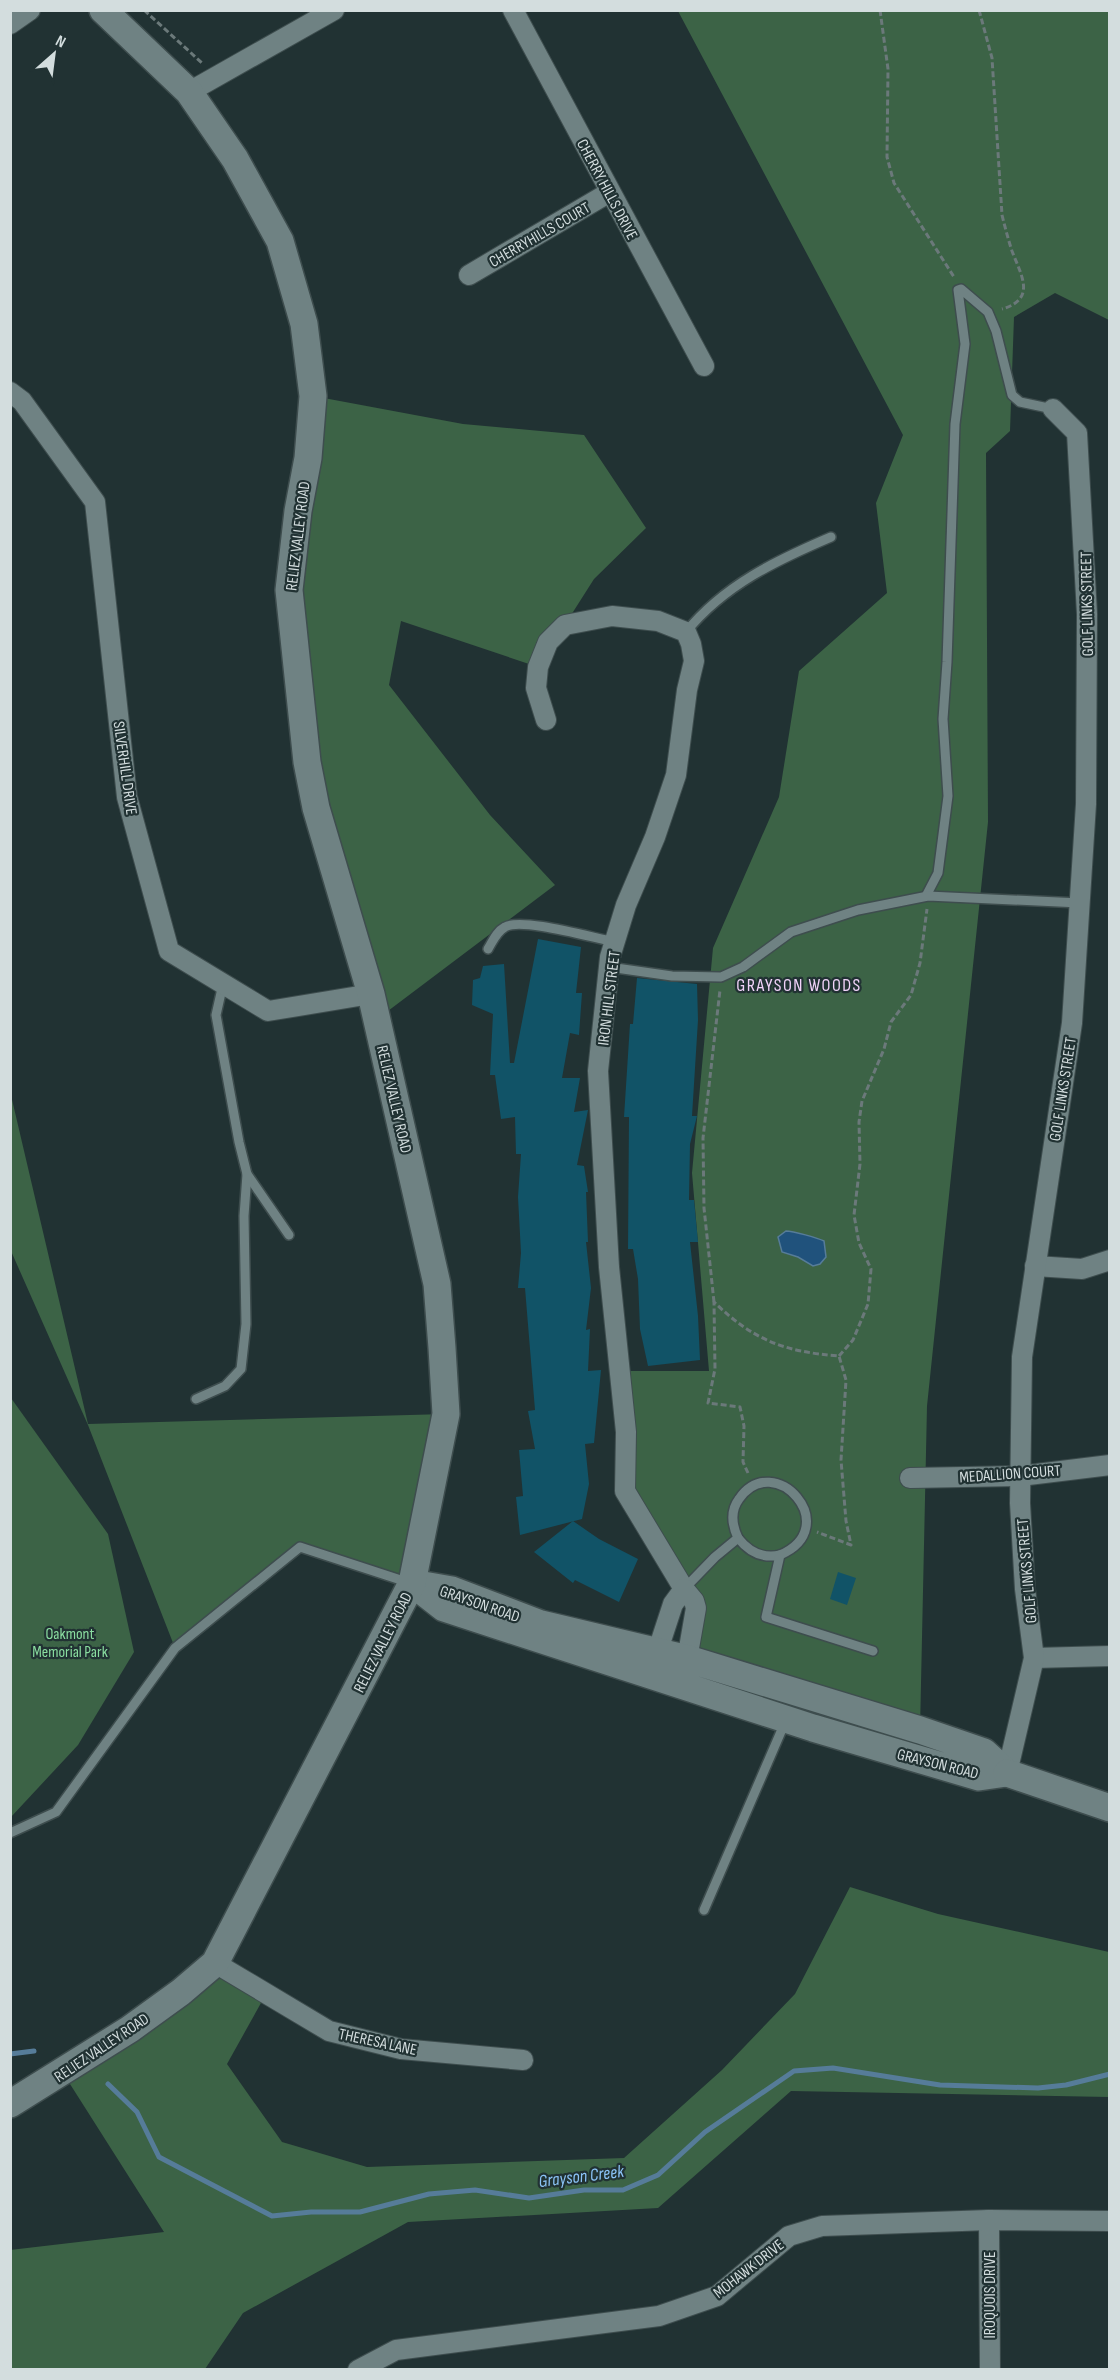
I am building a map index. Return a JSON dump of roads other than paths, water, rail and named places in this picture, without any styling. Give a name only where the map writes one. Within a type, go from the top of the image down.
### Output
[{"type":"main road","name":"RELIEZ VALLEY ROAD","points":[[10,2104],[129,2029],[181,1992],[215,1964],[412,1583],[446,1414],[437,1284],[371,994],[307,762],[289,590],[298,511],[308,458],[313,396],[304,324],[280,241],[235,159],[189,92],[103,10]]},
{"type":"main road","name":"GRAYSON ROAD","points":[[412,1583],[452,1590],[541,1624],[688,1659],[792,1706],[979,1777],[1007,1773],[1110,1809]]},
{"type":"main road","name":"GRAYSON ROAD","points":[[412,1583],[444,1608],[650,1677],[792,1706]]},
{"type":"street","points":[[10,24],[30,10]]},
{"type":"street","points":[[189,92],[334,10]]},
{"type":"street","name":"CHERRY HILLS DRIVE","points":[[513,10],[704,366]]},
{"type":"street","name":"CHERRYHILLS COURT","points":[[469,275],[610,192]]},
{"type":"street","name":"SILVERHILL DRIVE","points":[[10,392],[22,401],[95,502],[126,785],[169,951],[268,1011],[371,994]]},
{"type":"street","name":"GOLF LINKS STREET","points":[[1007,1773],[1034,1658],[1025,1589],[1020,1476],[1022,1357],[1072,1023],[1086,770],[1088,614],[1077,433],[1053,409]]},
{"type":"street","points":[[546,720],[536,688],[538,667],[548,642],[565,625],[612,616],[658,621],[686,632]]},
{"type":"street","name":"IRON HILL STREET","points":[[682,1685],[696,1608],[694,1601],[684,1589],[624,1491],[626,1432],[608,1255],[598,1071],[609,967],[615,942],[626,905],[656,837],[676,775],[687,690],[694,661],[692,644],[686,632]]},
{"type":"street","points":[[1035,1266],[1082,1269],[1110,1260]]},
{"type":"street","name":"MEDALLION COURT","points":[[910,1478],[1020,1476],[1110,1465]]},
{"type":"street","points":[[650,1677],[673,1604],[684,1589]]},
{"type":"street","points":[[1034,1658],[1110,1656]]},
{"type":"street","name":"THERESA LANE","points":[[215,1964],[329,2031],[401,2049],[524,2060]]},
{"type":"street","name":"MOHAWK DRIVE","points":[[358,2370],[396,2350],[659,2316],[717,2296],[789,2236],[822,2226],[989,2220],[1110,2221]]},
{"type":"street","name":"IROQUOIS DRIVE","points":[[989,2220],[990,2370]]},
{"type":"lane","points":[[927,896],[938,873],[948,796],[943,719],[955,424],[965,344],[957,293],[961,289],[988,312],[996,331],[1012,395],[1020,402],[1053,409]]},
{"type":"lane","points":[[686,632],[700,613],[718,597],[777,560],[831,537]]},
{"type":"lane","points":[[609,967],[672,976],[721,977],[743,967],[791,932],[858,910],[927,896],[1080,903]]},
{"type":"lane","points":[[488,950],[503,928],[512,924],[529,924],[615,942]]},
{"type":"lane","points":[[196,1399],[225,1386],[241,1369],[246,1324],[244,1216],[247,1174],[216,1015],[223,984]]},
{"type":"lane","points":[[247,1174],[289,1235]]},
{"type":"lane","points":[[772,1483],[793,1491],[805,1509],[806,1527],[795,1546],[780,1555],[758,1555],[743,1546],[738,1539],[734,1530],[734,1510],[745,1492],[754,1486],[772,1483]]},
{"type":"lane","points":[[684,1589],[715,1557],[738,1539]]},
{"type":"lane","points":[[10,1833],[56,1812],[175,1648],[300,1547],[412,1583]]},
{"type":"lane","points":[[780,1555],[766,1617],[873,1651]]},
{"type":"lane","points":[[704,1910],[792,1706]]},
{"type":"water","points":[[786,1231],[824,1241],[826,1257],[820,1264],[813,1266],[798,1257],[782,1252],[778,1237]]},
{"type":"waterway","name":"Grayson Creek","points":[[10,2054],[34,2051]]},
{"type":"waterway","name":"Grayson Creek","points":[[108,2084],[137,2112],[159,2157],[272,2216],[311,2212],[360,2212],[429,2194],[475,2190],[529,2198],[584,2190],[623,2190],[658,2175],[705,2132],[794,2071],[833,2068],[940,2085],[1038,2088],[1066,2085],[1110,2074]]},
{"type":"district","name":"GRAYSON WOODS","points":[[799,985]]},
{"type":"park label","name":"Oakmont Memorial Park","points":[[70,1642]]}]
